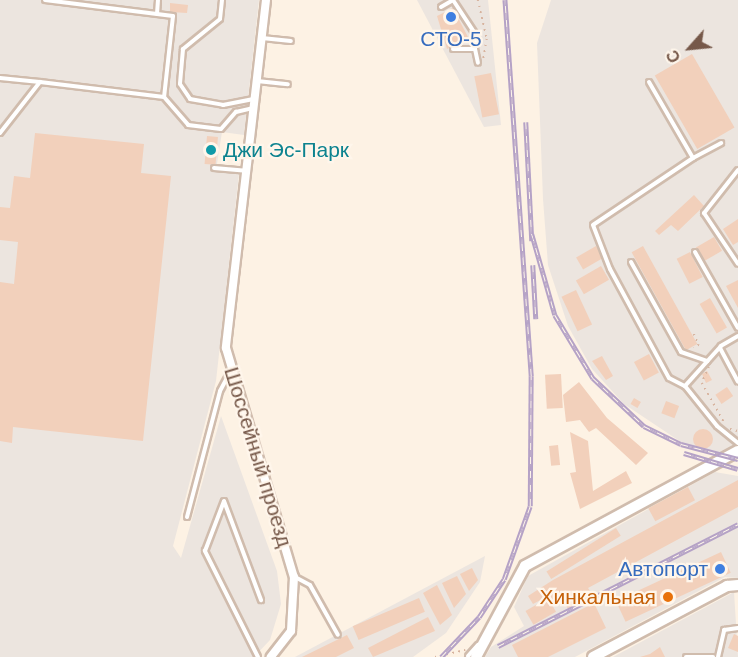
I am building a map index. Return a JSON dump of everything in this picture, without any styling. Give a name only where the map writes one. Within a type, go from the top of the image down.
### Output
[{"type":"street","name":"Шоссейный проезд","points":[[266,0],[226,348],[230,372],[294,577],[291,631],[272,657]]},
{"type":"street","points":[[471,655],[525,566],[738,451]]},
{"type":"street","points":[[593,657],[727,586],[738,585]]},
{"type":"lane","points":[[45,0],[173,16],[164,97]]},
{"type":"lane","points":[[157,14],[158,0]]},
{"type":"lane","points":[[222,0],[220,19],[183,49],[180,84],[190,99],[223,105],[254,99]]},
{"type":"lane","points":[[441,7],[453,0],[476,35],[475,49],[478,63]]},
{"type":"lane","points":[[262,38],[291,41]]},
{"type":"lane","points":[[453,49],[475,49]]},
{"type":"lane","points":[[0,78],[164,97],[188,125],[221,129],[236,112],[253,108]]},
{"type":"lane","points":[[257,81],[288,84]]},
{"type":"lane","points":[[0,133],[40,82]]},
{"type":"lane","points":[[649,82],[693,158]]},
{"type":"lane","points":[[721,143],[693,158],[593,225],[610,269],[669,378],[685,386],[717,426],[738,443]]},
{"type":"lane","points":[[214,168],[247,171]]},
{"type":"lane","points":[[738,170],[704,213],[738,264]]},
{"type":"lane","points":[[695,252],[738,328]]},
{"type":"lane","points":[[631,262],[681,351],[707,362]]},
{"type":"lane","points":[[685,386],[720,348],[738,336]]},
{"type":"lane","points":[[720,348],[738,382]]},
{"type":"lane","points":[[187,517],[220,391],[230,372]]},
{"type":"lane","points":[[258,657],[205,551],[224,501],[261,600]]},
{"type":"lane","points":[[294,577],[310,585],[338,635]]},
{"type":"lane","points":[[686,657],[716,657],[724,630],[738,627]]},
{"type":"path","points":[[478,0],[487,39],[485,62],[478,63]]},
{"type":"path","points":[[686,352],[699,345],[694,334]]},
{"type":"path","points":[[694,348],[707,362],[711,372],[702,382],[728,428],[738,431]]},
{"type":"path","points":[[435,657],[461,649],[471,655]]},
{"type":"shaded area","points":[[0,0],[259,0],[244,135],[222,132],[216,170],[239,174],[216,381],[173,546],[181,558],[221,416],[277,571],[281,604],[270,640],[254,657],[0,657]]},
{"type":"shaded area","points":[[417,0],[488,0],[501,125],[484,127]]},
{"type":"shaded area","points":[[551,0],[738,0],[738,445],[720,455],[684,444],[624,404],[592,369],[568,326],[548,265],[543,199],[537,43]]},
{"type":"shaded area","points":[[715,472],[738,476],[738,578],[725,577],[575,657],[485,657],[491,647],[524,626],[514,607],[528,576]]},
{"type":"shaded area","points":[[485,556],[480,582],[446,633],[413,657],[295,657]]},
{"type":"shaded area","points":[[734,592],[738,657],[613,657]]},
{"type":"building","points":[[170,3],[188,5],[187,13],[170,12]]},
{"type":"building","points":[[453,8],[469,39],[447,49],[437,16]]},
{"type":"building","points":[[692,54],[734,128],[697,149],[655,76]]},
{"type":"building","points":[[491,73],[499,114],[482,117],[474,76]]},
{"type":"building","points":[[35,133],[144,144],[141,173],[171,176],[143,441],[13,427],[12,443],[0,441],[0,282],[14,284],[18,242],[0,240],[0,207],[10,208],[14,176],[30,178]]},
{"type":"building","name":"Джи Эс-Парк","points":[[207,136],[218,137],[216,165],[205,164]]},
{"type":"building","points":[[694,195],[704,206],[678,231],[671,225],[659,235],[655,231]]},
{"type":"building","points":[[738,219],[738,242],[733,245],[723,229]]},
{"type":"building","points":[[714,237],[722,251],[704,261],[696,248]]},
{"type":"building","points":[[596,246],[603,258],[583,270],[576,258]]},
{"type":"building","points":[[643,246],[697,344],[686,350],[632,252]]},
{"type":"building","points":[[690,252],[703,277],[689,284],[677,259]]},
{"type":"building","points":[[601,266],[609,280],[584,294],[576,280]]},
{"type":"building","points":[[738,280],[738,308],[726,286]]},
{"type":"building","points":[[576,290],[592,324],[578,331],[561,297]]},
{"type":"building","points":[[710,298],[727,327],[717,333],[700,304]]},
{"type":"building","points":[[649,354],[659,373],[644,381],[634,362]]},
{"type":"building","points":[[602,356],[613,376],[606,380],[592,361]]},
{"type":"building","points":[[707,371],[712,380],[706,383],[702,374]]},
{"type":"building","points":[[561,374],[563,408],[547,409],[545,375]]},
{"type":"building","points":[[579,382],[607,418],[648,453],[636,465],[596,428],[589,432],[580,420],[566,422],[563,395]]},
{"type":"building","points":[[727,387],[733,396],[722,404],[715,395]]},
{"type":"building","points":[[634,398],[641,402],[637,408],[630,404]]},
{"type":"building","points":[[666,401],[679,406],[674,418],[661,413]]},
{"type":"building","points":[[703,429],[710,432],[713,439],[710,446],[703,449],[696,446],[693,439],[696,432]]},
{"type":"building","points":[[570,432],[588,441],[593,491],[626,471],[632,483],[580,509],[570,473],[576,472]]},
{"type":"building","points":[[558,445],[560,465],[551,466],[549,446]]},
{"type":"building","points":[[738,480],[738,507],[588,588],[593,595],[568,609],[562,597],[553,602],[550,595],[533,604],[528,596],[553,580]]},
{"type":"building","points":[[688,487],[695,500],[655,521],[648,508]]},
{"type":"building","points":[[616,528],[621,536],[551,579],[546,571]]},
{"type":"building","points":[[721,552],[731,573],[626,622],[616,601]]},
{"type":"building","points":[[472,568],[478,580],[469,591],[460,574]]},
{"type":"building","points":[[457,576],[466,594],[454,608],[442,583]]},
{"type":"building","points":[[437,585],[452,615],[440,625],[423,593]]},
{"type":"building","points":[[419,598],[425,612],[359,640],[353,626]]},
{"type":"building","points":[[548,598],[556,612],[533,625],[525,611]]},
{"type":"building","points":[[594,603],[606,628],[548,657],[518,657],[512,645]]},
{"type":"building","points":[[428,617],[435,631],[373,657],[368,648]]},
{"type":"building","points":[[734,634],[738,636],[738,652],[728,648]]},
{"type":"building","points":[[347,635],[354,648],[336,657],[302,657]]},
{"type":"building","points":[[660,647],[665,657],[640,657],[650,654]]},
{"type":"railway","points":[[441,657],[479,617],[504,579],[530,506],[531,376],[505,0]]},
{"type":"railway","points":[[526,122],[532,241]]},
{"type":"railway","points":[[532,234],[555,315],[593,378],[644,426],[681,444],[738,459]]},
{"type":"railway","points":[[533,265],[536,319]]},
{"type":"railway","points":[[684,453],[738,469]]},
{"type":"railway","points":[[498,646],[738,524]]},
{"type":"place","name":"СТО-5","points":[[451,17]]},
{"type":"place","name":"Джи Эс-Парк","points":[[211,150]]},
{"type":"place","name":"Автопорт","points":[[720,569]]},
{"type":"place","name":"Хинкальная","points":[[668,597]]}]
